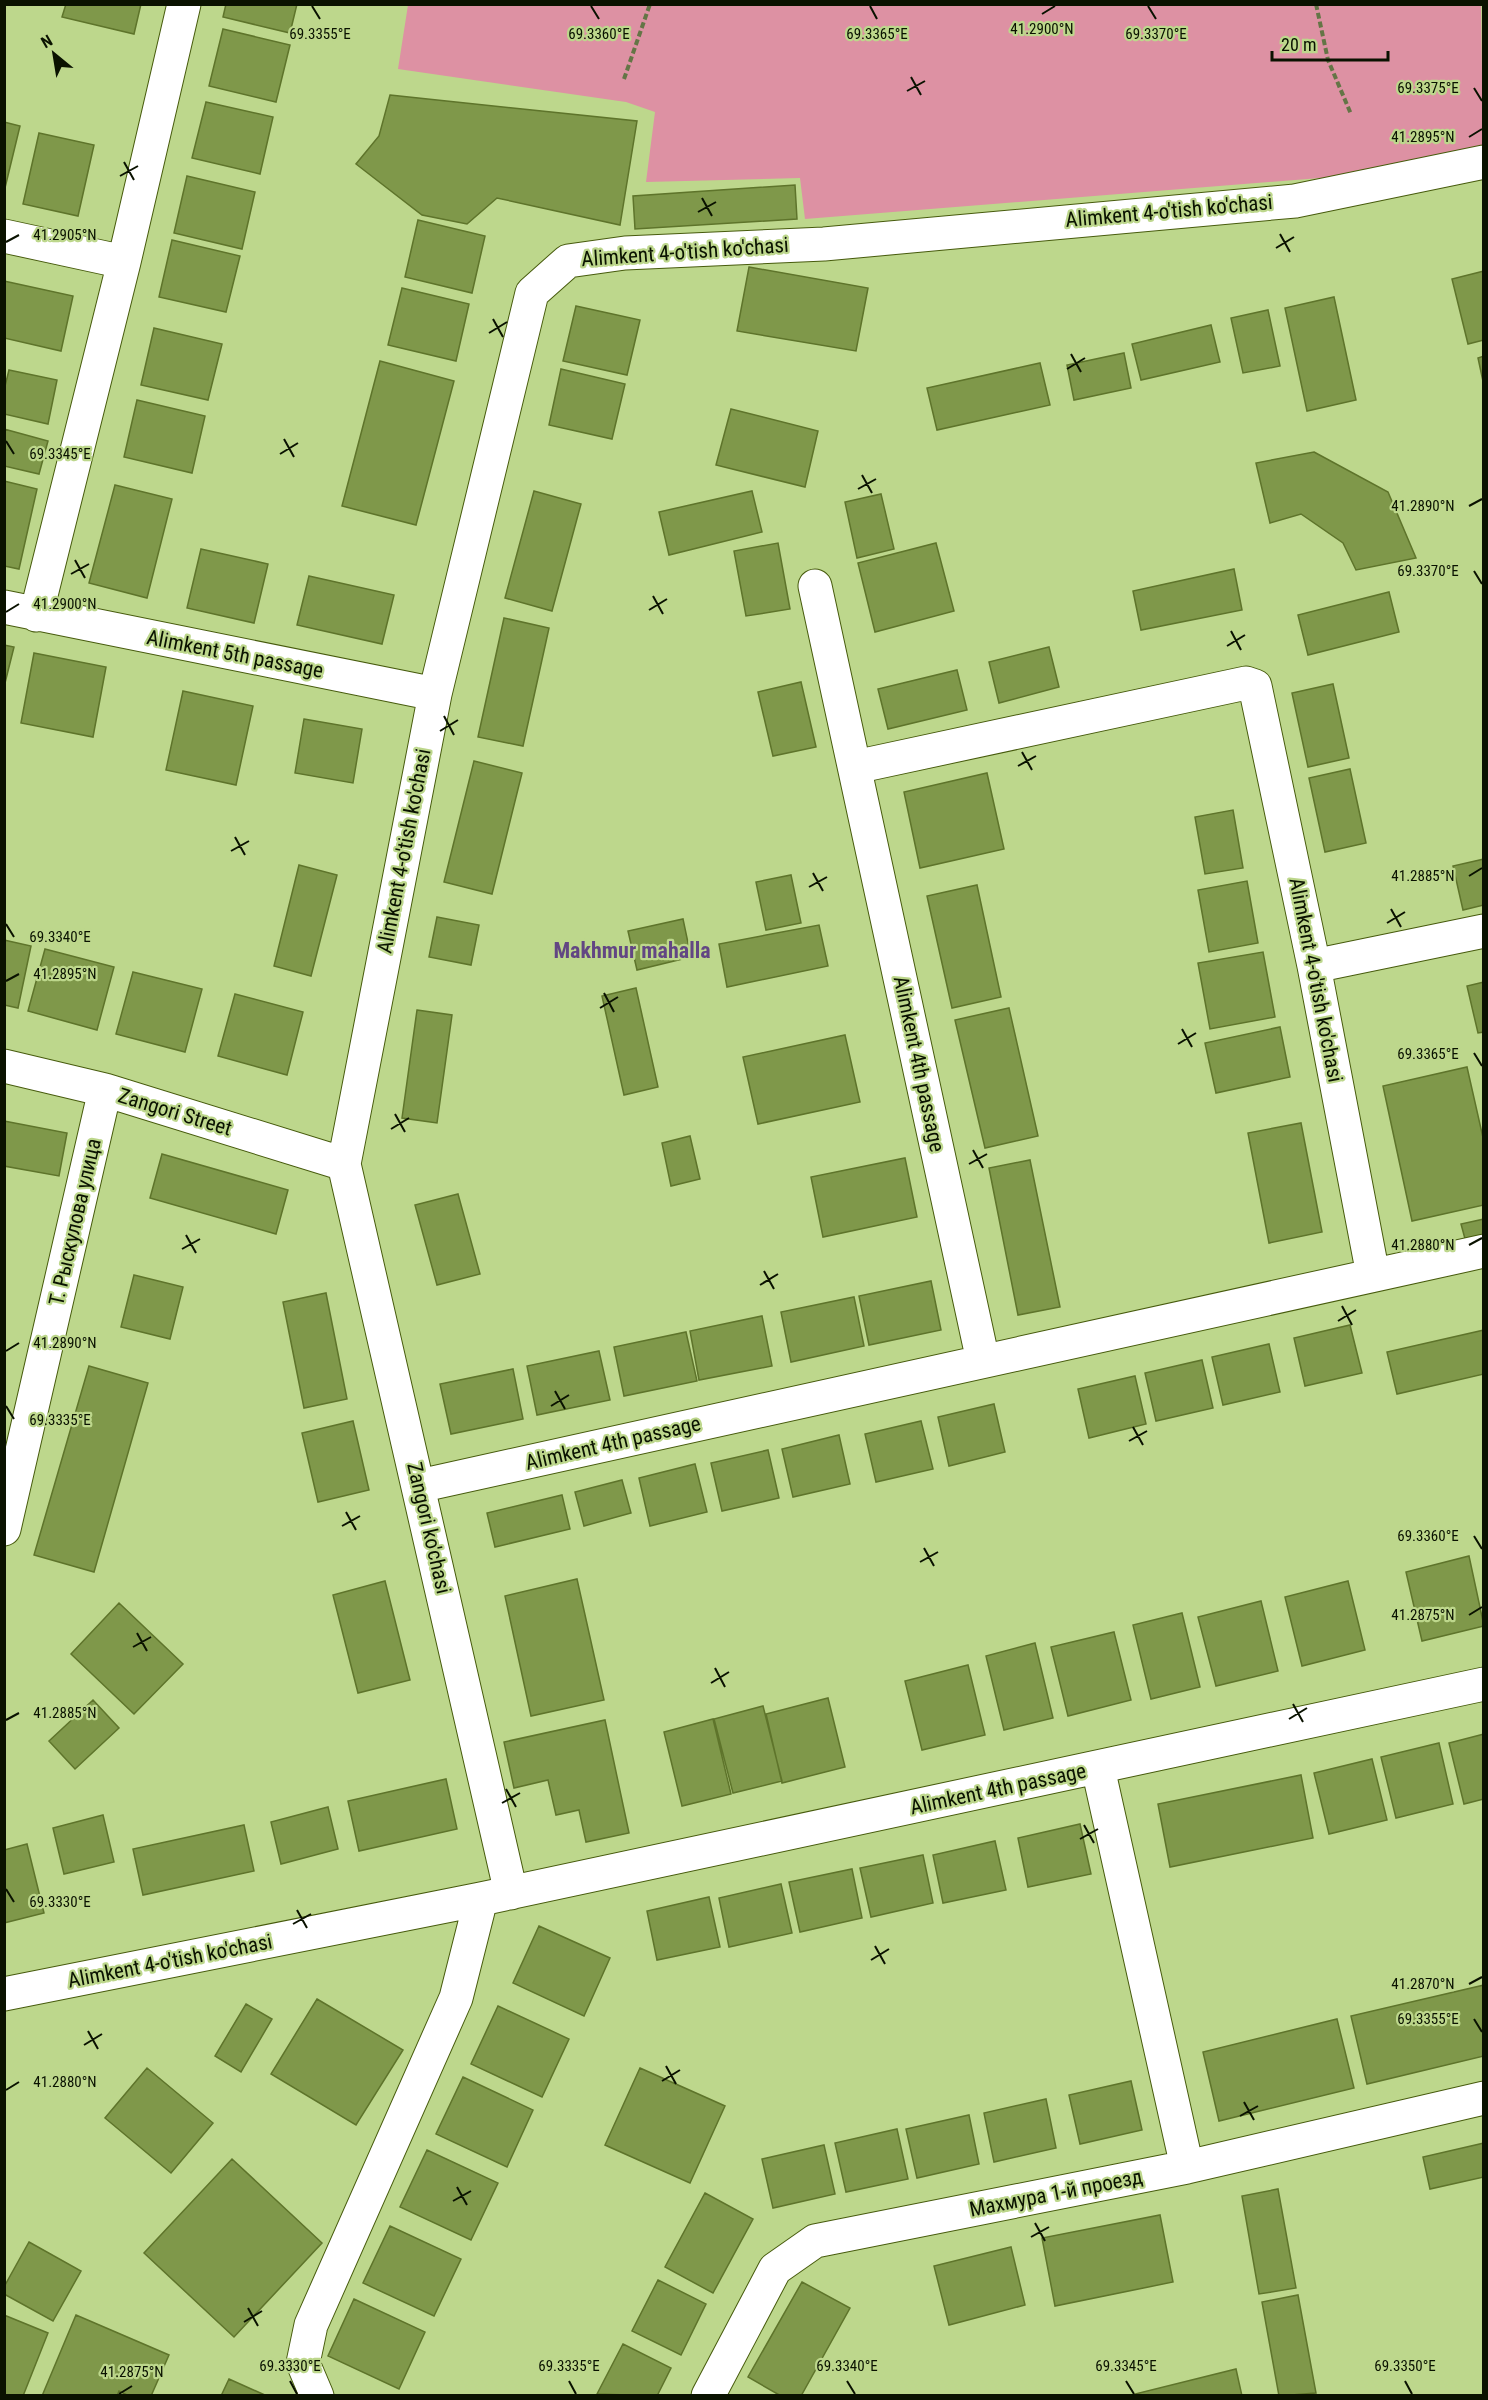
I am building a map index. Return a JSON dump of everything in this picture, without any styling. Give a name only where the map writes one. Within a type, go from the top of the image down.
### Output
[{"type":"street","points":[[36,615],[124,262],[184,4]]},
{"type":"street","name":"Alimkent 4-o'tish ko'chasi","points":[[344,1164],[435,694],[532,293],[568,261],[625,253],[824,244],[1295,201],[1484,162]]},
{"type":"street","points":[[4,236],[124,262]]},
{"type":"street","name":"Alimkent 4th passage","points":[[815,586],[983,1361]]},
{"type":"street","name":"Alimkent 5th passage","points":[[4,607],[435,694]]},
{"type":"street","name":"Alimkent 4-o'tish ko'chasi","points":[[855,767],[1246,683],[1255,686],[1314,966],[1373,1275]]},
{"type":"street","points":[[1314,966],[1484,931]]},
{"type":"street","name":"Zangori Street","points":[[4,1066],[105,1090],[344,1164]]},
{"type":"street","name":"Т. Рыскулова улица","points":[[4,1529],[105,1090]]},
{"type":"street","name":"Zangori ko'chasi","points":[[344,1164],[419,1486],[496,1896]]},
{"type":"street","name":"Alimkent 4th passage","points":[[419,1486],[1484,1251]]},
{"type":"street","name":"Alimkent 4th passage","points":[[496,1896],[1484,1684]]},
{"type":"street","points":[[1098,1768],[1187,2167]]},
{"type":"street","points":[[317,2396],[303,2363],[310,2325],[456,1998],[496,1896]]},
{"type":"street","name":"Alimkent 4-o'tish ko'chasi","points":[[4,1994],[496,1896]]},
{"type":"street","name":"Махмура 1-й проезд","points":[[708,2396],[775,2269],[815,2241],[1187,2167],[1484,2098]]},
{"type":"path","points":[[624,79],[650,4]]},
{"type":"path","points":[[1316,4],[1328,60],[1352,114]]},
{"type":"shaded area","points":[[408,5],[1481,5],[1483,146],[1358,175],[805,219],[800,178],[646,182],[655,112],[626,102],[398,69]]},
{"type":"building","points":[[66,4],[141,4],[134,34],[62,17]]},
{"type":"building","points":[[226,4],[297,4],[290,33],[223,17]]},
{"type":"building","points":[[223,29],[290,45],[276,102],[209,86]]},
{"type":"building","points":[[390,95],[637,121],[620,225],[497,198],[467,224],[422,215],[356,164],[379,136]]},
{"type":"building","points":[[206,102],[273,117],[260,174],[192,158]]},
{"type":"building","points":[[4,122],[20,126],[4,192]]},
{"type":"building","points":[[39,133],[94,145],[78,216],[23,204]]},
{"type":"building","points":[[187,176],[255,192],[242,249],[174,233]]},
{"type":"building","points":[[795,185],[797,219],[635,229],[633,196]]},
{"type":"building","points":[[418,220],[485,236],[472,293],[405,277]]},
{"type":"building","points":[[172,240],[240,256],[226,312],[159,297]]},
{"type":"building","points":[[749,267],[868,288],[856,351],[737,331]]},
{"type":"building","points":[[1484,271],[1484,340],[1468,344],[1452,279]]},
{"type":"building","points":[[4,281],[73,296],[61,351],[4,338]]},
{"type":"building","points":[[402,288],[469,304],[456,361],[388,345]]},
{"type":"building","points":[[1334,297],[1356,400],[1307,411],[1285,308]]},
{"type":"building","points":[[576,306],[640,320],[627,375],[563,361]]},
{"type":"building","points":[[1268,310],[1280,366],[1243,373],[1231,318]]},
{"type":"building","points":[[1211,325],[1220,362],[1141,380],[1132,344]]},
{"type":"building","points":[[154,328],[222,344],[208,400],[141,385]]},
{"type":"building","points":[[1124,353],[1131,388],[1074,400],[1067,365]]},
{"type":"building","points":[[1484,356],[1484,386],[1478,358]]},
{"type":"building","points":[[380,361],[454,381],[416,525],[342,506]]},
{"type":"building","points":[[1040,363],[1050,405],[937,430],[927,388]]},
{"type":"building","points":[[561,369],[625,384],[612,439],[549,425]]},
{"type":"building","points":[[9,370],[57,380],[48,424],[4,414],[4,390]]},
{"type":"building","points":[[137,400],[205,416],[192,473],[124,457]]},
{"type":"building","points":[[731,409],[818,431],[805,487],[716,465]]},
{"type":"building","points":[[4,429],[48,441],[39,474],[4,466]]},
{"type":"building","points":[[1314,452],[1388,492],[1416,558],[1356,570],[1343,543],[1301,514],[1270,523],[1256,463]]},
{"type":"building","points":[[4,481],[37,489],[19,569],[4,566]]},
{"type":"building","points":[[115,485],[172,499],[147,598],[89,583]]},
{"type":"building","points":[[534,491],[581,504],[552,611],[505,598]]},
{"type":"building","points":[[752,491],[762,532],[669,555],[659,512]]},
{"type":"building","points":[[881,494],[894,549],[857,558],[845,502]]},
{"type":"building","points":[[778,543],[790,609],[746,616],[734,551]]},
{"type":"building","points":[[936,543],[954,611],[875,632],[858,563]]},
{"type":"building","points":[[201,549],[268,564],[254,623],[187,608]]},
{"type":"building","points":[[1234,569],[1242,610],[1141,630],[1133,591]]},
{"type":"building","points":[[309,576],[394,595],[382,644],[297,625]]},
{"type":"building","points":[[1389,592],[1399,632],[1308,655],[1298,615]]},
{"type":"building","points":[[504,618],[549,628],[523,746],[478,737]]},
{"type":"building","points":[[4,645],[14,647],[4,687]]},
{"type":"building","points":[[1049,647],[1059,687],[999,703],[989,662]]},
{"type":"building","points":[[34,653],[106,667],[93,737],[21,723]]},
{"type":"building","points":[[957,670],[967,710],[888,729],[878,689]]},
{"type":"building","points":[[801,682],[816,747],[773,756],[758,692]]},
{"type":"building","points":[[1333,684],[1349,758],[1308,767],[1292,693]]},
{"type":"building","points":[[183,691],[253,706],[236,785],[166,770]]},
{"type":"building","points":[[304,719],[362,729],[353,783],[295,773]]},
{"type":"building","points":[[474,761],[522,773],[492,894],[444,882]]},
{"type":"building","points":[[1350,769],[1366,843],[1325,852],[1309,778]]},
{"type":"building","points":[[987,773],[1004,849],[920,868],[904,792]]},
{"type":"building","points":[[1233,810],[1243,868],[1205,874],[1195,817]]},
{"type":"building","points":[[1484,859],[1484,905],[1463,910],[1453,866]]},
{"type":"building","points":[[299,865],[337,875],[311,976],[274,966]]},
{"type":"building","points":[[791,875],[801,923],[766,930],[756,882]]},
{"type":"building","points":[[1247,881],[1258,943],[1209,952],[1198,890]]},
{"type":"building","points":[[977,885],[1001,997],[952,1008],[927,896]]},
{"type":"building","points":[[437,917],[479,925],[471,965],[429,957]]},
{"type":"building","points":[[683,919],[691,957],[637,970],[628,931]]},
{"type":"building","points":[[819,925],[828,966],[727,987],[719,944]]},
{"type":"building","points":[[4,940],[31,946],[18,1008],[4,1005]]},
{"type":"building","points":[[45,949],[114,967],[97,1030],[28,1011]]},
{"type":"building","points":[[1263,952],[1275,1017],[1210,1029],[1198,963]]},
{"type":"building","points":[[133,972],[202,989],[185,1052],[116,1034]]},
{"type":"building","points":[[1484,982],[1484,1032],[1478,1033],[1467,986]]},
{"type":"building","points":[[636,988],[658,1087],[624,1095],[602,996]]},
{"type":"building","points":[[235,994],[303,1012],[287,1075],[218,1056]]},
{"type":"building","points":[[1009,1008],[1038,1136],[985,1148],[955,1020]]},
{"type":"building","points":[[417,1010],[452,1015],[437,1123],[402,1118]]},
{"type":"building","points":[[1280,1027],[1290,1077],[1216,1093],[1205,1043]]},
{"type":"building","points":[[845,1035],[860,1102],[758,1124],[743,1057]]},
{"type":"building","points":[[1467,1067],[1484,1142],[1484,1205],[1412,1221],[1383,1086]]},
{"type":"building","points":[[4,1121],[67,1133],[59,1176],[4,1166]]},
{"type":"building","points":[[1301,1123],[1322,1232],[1269,1243],[1248,1133]]},
{"type":"building","points":[[690,1136],[700,1179],[671,1186],[662,1143]]},
{"type":"building","points":[[162,1154],[288,1190],[276,1234],[150,1198]]},
{"type":"building","points":[[905,1158],[917,1217],[823,1237],[811,1177]]},
{"type":"building","points":[[1030,1160],[1060,1307],[1018,1315],[989,1168]]},
{"type":"building","points":[[458,1194],[480,1274],[437,1285],[415,1205]]},
{"type":"building","points":[[1484,1219],[1484,1247],[1468,1250],[1461,1224]]},
{"type":"building","points":[[134,1275],[183,1287],[170,1339],[121,1327]]},
{"type":"building","points":[[931,1281],[941,1330],[869,1345],[859,1296]]},
{"type":"building","points":[[326,1293],[347,1399],[304,1408],[283,1302]]},
{"type":"building","points":[[854,1297],[864,1346],[791,1362],[781,1312]]},
{"type":"building","points":[[762,1316],[772,1366],[699,1380],[690,1331]]},
{"type":"building","points":[[1350,1325],[1362,1373],[1305,1386],[1294,1338]]},
{"type":"building","points":[[1484,1330],[1484,1374],[1397,1394],[1387,1352]]},
{"type":"building","points":[[686,1332],[697,1381],[624,1396],[614,1347]]},
{"type":"building","points":[[1269,1344],[1280,1392],[1223,1405],[1212,1357]]},
{"type":"building","points":[[599,1351],[610,1400],[537,1415],[527,1366]]},
{"type":"building","points":[[1202,1360],[1213,1408],[1156,1421],[1145,1373]]},
{"type":"building","points":[[89,1366],[148,1383],[94,1572],[34,1555]]},
{"type":"building","points":[[513,1369],[523,1419],[451,1434],[440,1384]]},
{"type":"building","points":[[1135,1376],[1146,1424],[1089,1438],[1078,1389]]},
{"type":"building","points":[[994,1404],[1005,1452],[949,1466],[938,1417]]},
{"type":"building","points":[[353,1421],[369,1490],[318,1502],[302,1433]]},
{"type":"building","points":[[921,1421],[933,1469],[876,1482],[865,1434]]},
{"type":"building","points":[[839,1435],[850,1484],[793,1497],[782,1449]]},
{"type":"building","points":[[768,1450],[779,1498],[722,1511],[711,1463]]},
{"type":"building","points":[[695,1464],[707,1512],[650,1526],[639,1478]]},
{"type":"building","points":[[622,1480],[631,1513],[584,1526],[575,1492]]},
{"type":"building","points":[[562,1495],[570,1529],[495,1547],[487,1513]]},
{"type":"building","points":[[1469,1556],[1484,1626],[1422,1641],[1406,1572]]},
{"type":"building","points":[[577,1579],[604,1700],[531,1716],[505,1596]]},
{"type":"building","points":[[385,1581],[410,1680],[358,1693],[333,1595]]},
{"type":"building","points":[[1348,1581],[1365,1650],[1302,1666],[1285,1597]]},
{"type":"building","points":[[1261,1601],[1278,1671],[1216,1686],[1198,1617]]},
{"type":"building","points":[[119,1603],[183,1664],[134,1714],[71,1654]]},
{"type":"building","points":[[1182,1613],[1200,1687],[1151,1699],[1133,1625]]},
{"type":"building","points":[[1114,1632],[1131,1700],[1068,1716],[1051,1647]]},
{"type":"building","points":[[1035,1643],[1053,1718],[1004,1730],[986,1656]]},
{"type":"building","points":[[968,1665],[985,1735],[922,1750],[905,1681]]},
{"type":"building","points":[[828,1698],[845,1767],[782,1783],[766,1714]]},
{"type":"building","points":[[93,1700],[119,1728],[75,1769],[49,1741]]},
{"type":"building","points":[[763,1706],[782,1781],[733,1793],[714,1719]]},
{"type":"building","points":[[713,1719],[731,1794],[682,1806],[664,1732]]},
{"type":"building","points":[[605,1720],[629,1833],[586,1842],[579,1810],[556,1815],[548,1780],[514,1788],[504,1742]]},
{"type":"building","points":[[1484,1734],[1484,1799],[1464,1804],[1449,1743]]},
{"type":"building","points":[[1439,1743],[1453,1804],[1396,1818],[1381,1757]]},
{"type":"building","points":[[1372,1759],[1387,1820],[1329,1834],[1314,1773]]},
{"type":"building","points":[[1301,1775],[1313,1838],[1170,1867],[1158,1804]]},
{"type":"building","points":[[446,1779],[457,1829],[359,1851],[348,1801]]},
{"type":"building","points":[[328,1807],[338,1849],[281,1864],[271,1822]]},
{"type":"building","points":[[103,1815],[114,1862],[64,1874],[53,1828]]},
{"type":"building","points":[[1080,1824],[1091,1874],[1028,1887],[1018,1838]]},
{"type":"building","points":[[244,1825],[254,1871],[143,1895],[133,1849]]},
{"type":"building","points":[[995,1841],[1006,1890],[943,1903],[933,1855]]},
{"type":"building","points":[[27,1844],[44,1913],[4,1923],[4,1850]]},
{"type":"building","points":[[923,1855],[933,1903],[871,1917],[860,1868]]},
{"type":"building","points":[[852,1869],[862,1918],[800,1932],[789,1882]]},
{"type":"building","points":[[781,1884],[792,1933],[729,1947],[719,1898]]},
{"type":"building","points":[[709,1897],[720,1947],[657,1960],[647,1911]]},
{"type":"building","points":[[539,1926],[610,1958],[584,2016],[513,1983]]},
{"type":"building","points":[[1484,1985],[1484,2056],[1367,2084],[1351,2016]]},
{"type":"building","points":[[317,1999],[403,2050],[356,2125],[271,2074]]},
{"type":"building","points":[[246,2004],[272,2019],[241,2072],[215,2056]]},
{"type":"building","points":[[498,2006],[569,2039],[542,2097],[471,2064]]},
{"type":"building","points":[[1337,2019],[1354,2088],[1219,2121],[1203,2052]]},
{"type":"building","points":[[147,2068],[213,2123],[171,2173],[105,2118]]},
{"type":"building","points":[[640,2068],[725,2106],[690,2183],[605,2145]]},
{"type":"building","points":[[463,2077],[533,2110],[507,2167],[436,2134]]},
{"type":"building","points":[[1131,2081],[1142,2130],[1080,2144],[1069,2095]]},
{"type":"building","points":[[1046,2099],[1056,2148],[994,2162],[984,2113]]},
{"type":"building","points":[[969,2115],[979,2164],[917,2178],[906,2129]]},
{"type":"building","points":[[897,2129],[908,2179],[846,2192],[835,2143]]},
{"type":"building","points":[[1484,2143],[1484,2177],[1430,2189],[1423,2157]]},
{"type":"building","points":[[824,2145],[835,2194],[773,2208],[762,2159]]},
{"type":"building","points":[[427,2150],[498,2183],[471,2240],[400,2207]]},
{"type":"building","points":[[232,2159],[322,2243],[234,2337],[144,2253]]},
{"type":"building","points":[[1278,2189],[1296,2288],[1259,2294],[1242,2196]]},
{"type":"building","points":[[705,2193],[753,2219],[713,2293],[665,2267]]},
{"type":"building","points":[[1160,2215],[1173,2282],[1055,2306],[1042,2238]]},
{"type":"building","points":[[390,2226],[461,2259],[434,2316],[363,2283]]},
{"type":"building","points":[[29,2242],[81,2271],[53,2321],[4,2294],[4,2287]]},
{"type":"building","points":[[1011,2247],[1025,2305],[949,2325],[934,2266]]},
{"type":"building","points":[[658,2280],[706,2304],[681,2355],[632,2331]]},
{"type":"building","points":[[802,2282],[850,2308],[801,2396],[781,2396],[748,2377]]},
{"type":"building","points":[[1298,2295],[1316,2393],[1279,2396],[1262,2302]]},
{"type":"building","points":[[354,2299],[425,2332],[399,2389],[328,2356]]},
{"type":"building","points":[[4,2315],[48,2333],[23,2396],[4,2396]]},
{"type":"building","points":[[76,2315],[169,2355],[151,2396],[129,2396],[119,2391],[117,2396],[42,2396]]},
{"type":"building","points":[[623,2344],[671,2368],[657,2396],[597,2394]]},
{"type":"building","points":[[1236,2369],[1242,2396],[1135,2396],[1135,2394]]},
{"type":"building","points":[[229,2379],[267,2396],[221,2396]]},
{"type":"district","name":"Makhmur mahalla","points":[[632,950]]}]
